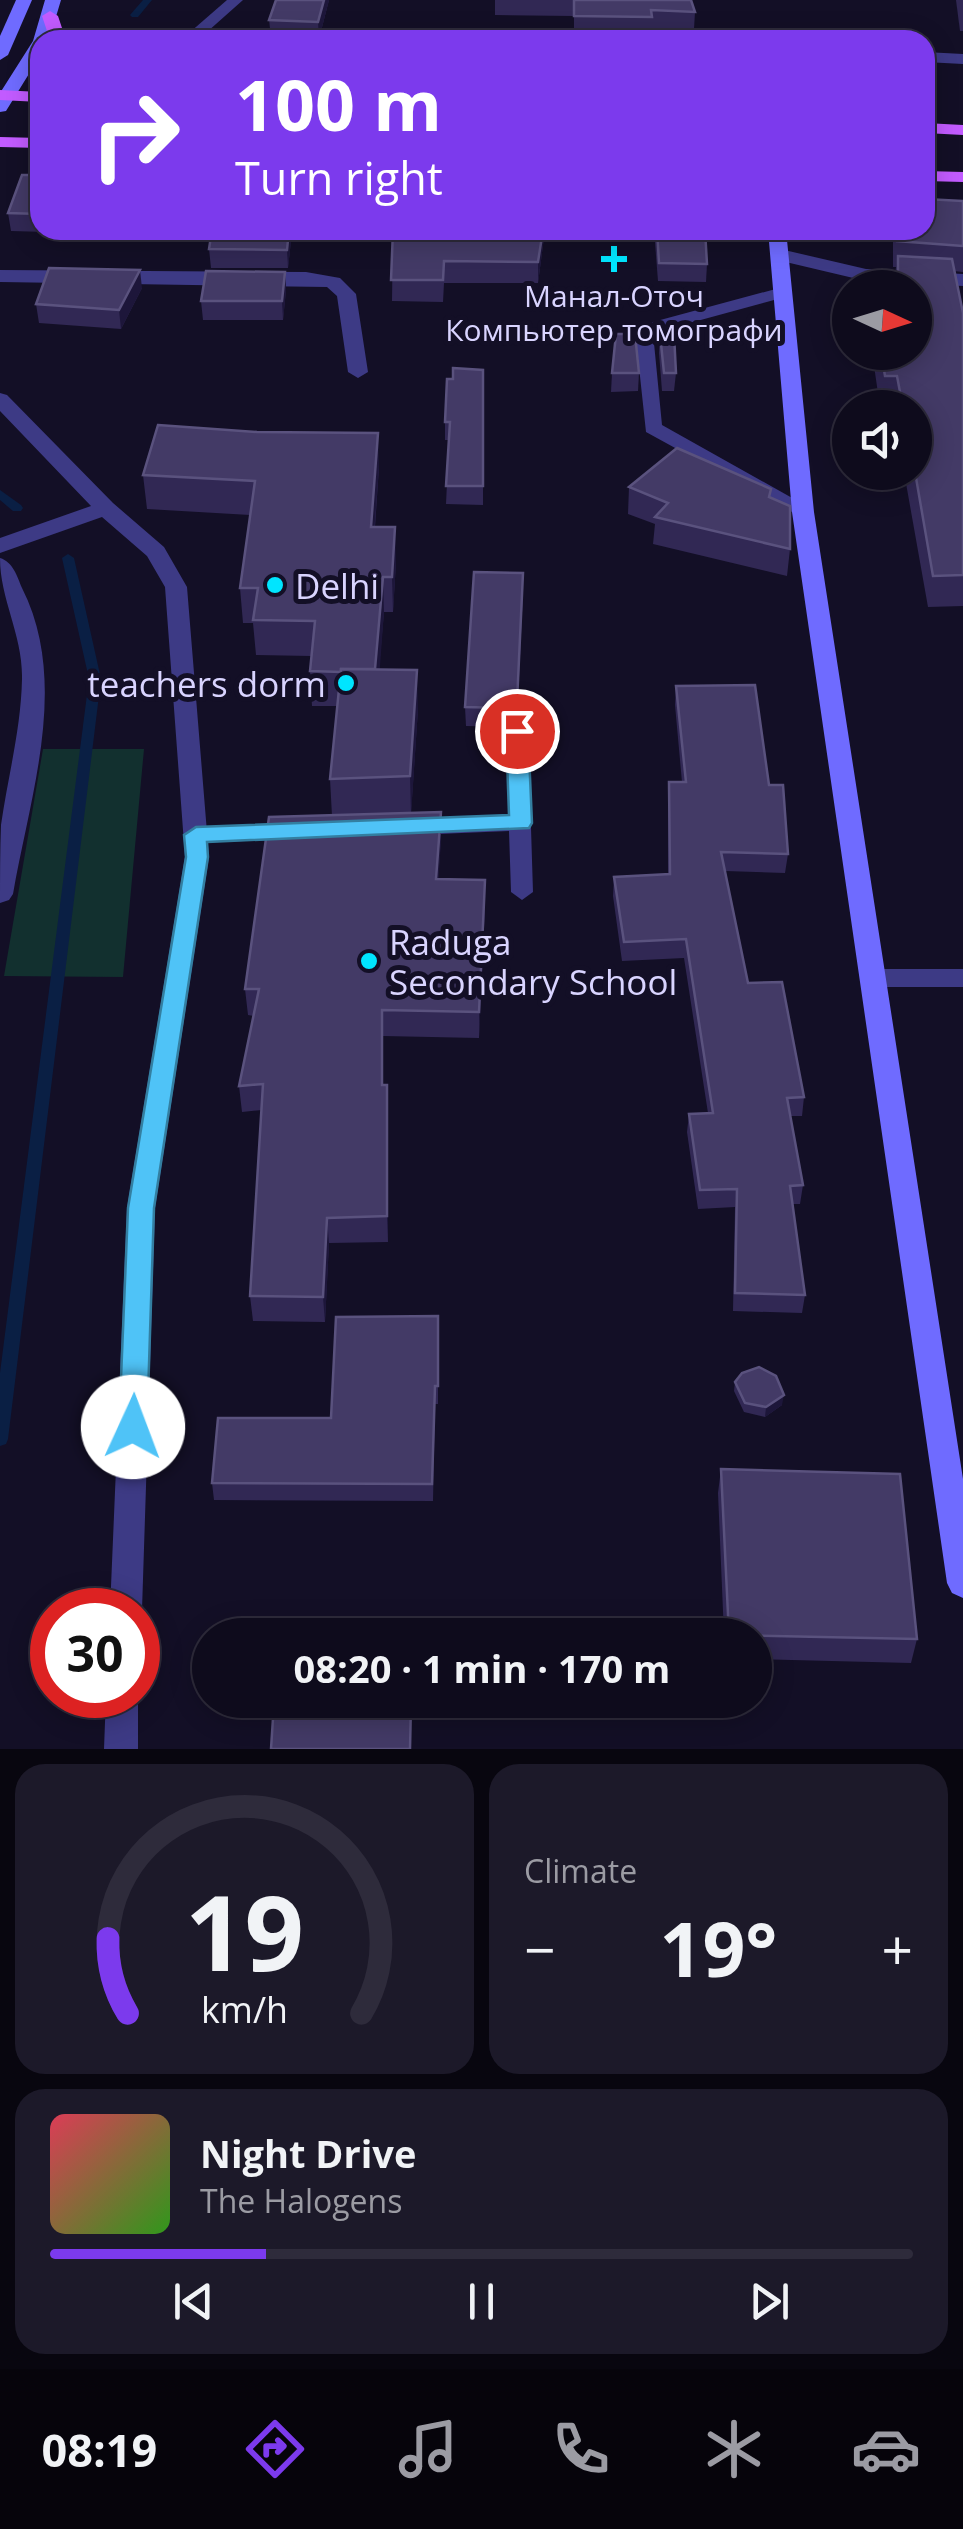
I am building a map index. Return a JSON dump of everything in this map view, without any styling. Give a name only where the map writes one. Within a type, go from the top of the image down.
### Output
[{"type":"main road","points":[[0,55],[24,0]]},
{"type":"main road","points":[[3,99],[30,57]]},
{"type":"main road","points":[[3,99],[30,98]]},
{"type":"main road","points":[[935,129],[963,130]]},
{"type":"main road","points":[[0,142],[30,143]]},
{"type":"main road","points":[[935,177],[963,178]]},
{"type":"main road","points":[[778,242],[803,512],[963,1583]]},
{"type":"street","points":[[778,242],[866,275],[963,280]]},
{"type":"street","points":[[0,276],[306,278],[333,282],[346,294],[358,372]]},
{"type":"street","points":[[0,398],[105,508],[156,552],[176,586],[197,857],[141,1208],[127,1588]]},
{"type":"street","points":[[0,546],[105,508]]},
{"type":"street","points":[[0,565],[20,607],[33,649],[32,698],[0,894]]},
{"type":"street","points":[[121,1749],[122,1718]]},
{"type":"lane","points":[[201,30],[236,0]]},
{"type":"lane","points":[[935,57],[963,58]]},
{"type":"lane","points":[[783,292],[644,330],[651,408],[653,428],[803,512]]},
{"type":"lane","points":[[517,731],[522,892]]},
{"type":"lane","points":[[387,828],[521,823]]},
{"type":"lane","points":[[196,835],[330,830]]},
{"type":"lane","points":[[874,978],[963,978]]},
{"type":"green space","points":[[43,749],[144,749],[123,977],[4,976]]},
{"type":"building","points":[[276,0],[324,0],[318,22],[269,20]]},
{"type":"building","points":[[574,0],[691,0],[695,12],[651,10],[652,17],[574,16]]},
{"type":"building","points":[[22,175],[30,175],[30,214],[8,213]]},
{"type":"building","points":[[935,200],[963,201],[963,246],[897,241],[935,240]]},
{"type":"building","points":[[210,240],[288,240],[287,250],[209,249]]},
{"type":"building","points":[[393,240],[541,240],[538,262],[444,261],[443,280],[391,280]]},
{"type":"building","points":[[658,240],[706,240],[707,264],[659,263]]},
{"type":"building","points":[[898,256],[952,259],[963,313],[963,575],[933,576],[918,490],[932,490],[932,390],[900,390],[897,376],[885,376],[884,370],[932,370],[932,270],[898,270]]},
{"type":"building","points":[[49,268],[140,270],[119,310],[36,304]]},
{"type":"building","points":[[206,271],[285,272],[282,301],[201,301]]},
{"type":"building","points":[[616,334],[635,334],[639,373],[612,373]]},
{"type":"building","points":[[660,334],[674,334],[676,373],[664,373]]},
{"type":"building","points":[[453,368],[483,370],[483,486],[446,486],[450,422],[445,422],[447,379],[453,379]]},
{"type":"building","points":[[158,425],[257,432],[378,433],[371,527],[395,527],[392,577],[383,577],[375,669],[310,671],[315,621],[253,620],[258,588],[240,588],[255,481],[143,475]]},
{"type":"building","points":[[677,448],[771,489],[769,497],[790,506],[790,549],[655,517],[668,503],[629,487]]},
{"type":"building","points":[[474,572],[523,573],[517,702],[506,708],[465,707]]},
{"type":"building","points":[[341,669],[417,670],[410,776],[330,779]]},
{"type":"building","points":[[755,685],[769,785],[783,785],[788,854],[721,852],[748,983],[782,982],[804,1097],[787,1098],[803,1185],[790,1186],[805,1295],[735,1293],[737,1189],[700,1190],[689,1114],[713,1113],[686,939],[624,942],[614,877],[670,874],[669,782],[686,782],[676,686]]},
{"type":"building","points":[[441,812],[436,879],[485,880],[479,1012],[382,1010],[382,1085],[387,1085],[387,1216],[327,1218],[323,1297],[250,1296],[263,1084],[239,1086],[259,989],[245,989],[269,817]]},
{"type":"building","points":[[438,1316],[432,1484],[212,1483],[218,1418],[331,1418],[336,1317]]},
{"type":"building","points":[[759,1367],[776,1376],[784,1395],[766,1407],[745,1403],[735,1382],[742,1373]]},
{"type":"building","points":[[721,1469],[900,1474],[917,1639],[772,1636],[772,1618],[728,1618]]},
{"type":"building","points":[[273,1718],[411,1718],[410,1749],[271,1749]]},
{"type":"waterway","points":[[135,15],[148,0]]},
{"type":"waterway","points":[[0,494],[17,508]]},
{"type":"waterway","points":[[0,1439],[95,679],[68,558]]},
{"type":"place","name":"Манал-Оточ Компьютер томографи","points":[[614,259]]},
{"type":"place","name":"Delhi","points":[[275,585]]},
{"type":"place","name":"teachers dorm","points":[[346,683]]},
{"type":"place","name":"Raduga Secondary School","points":[[369,961]]},
{"type":"route","points":[[133,1427],[141,1208],[197,857],[196,835],[521,823],[517,731]]}]
